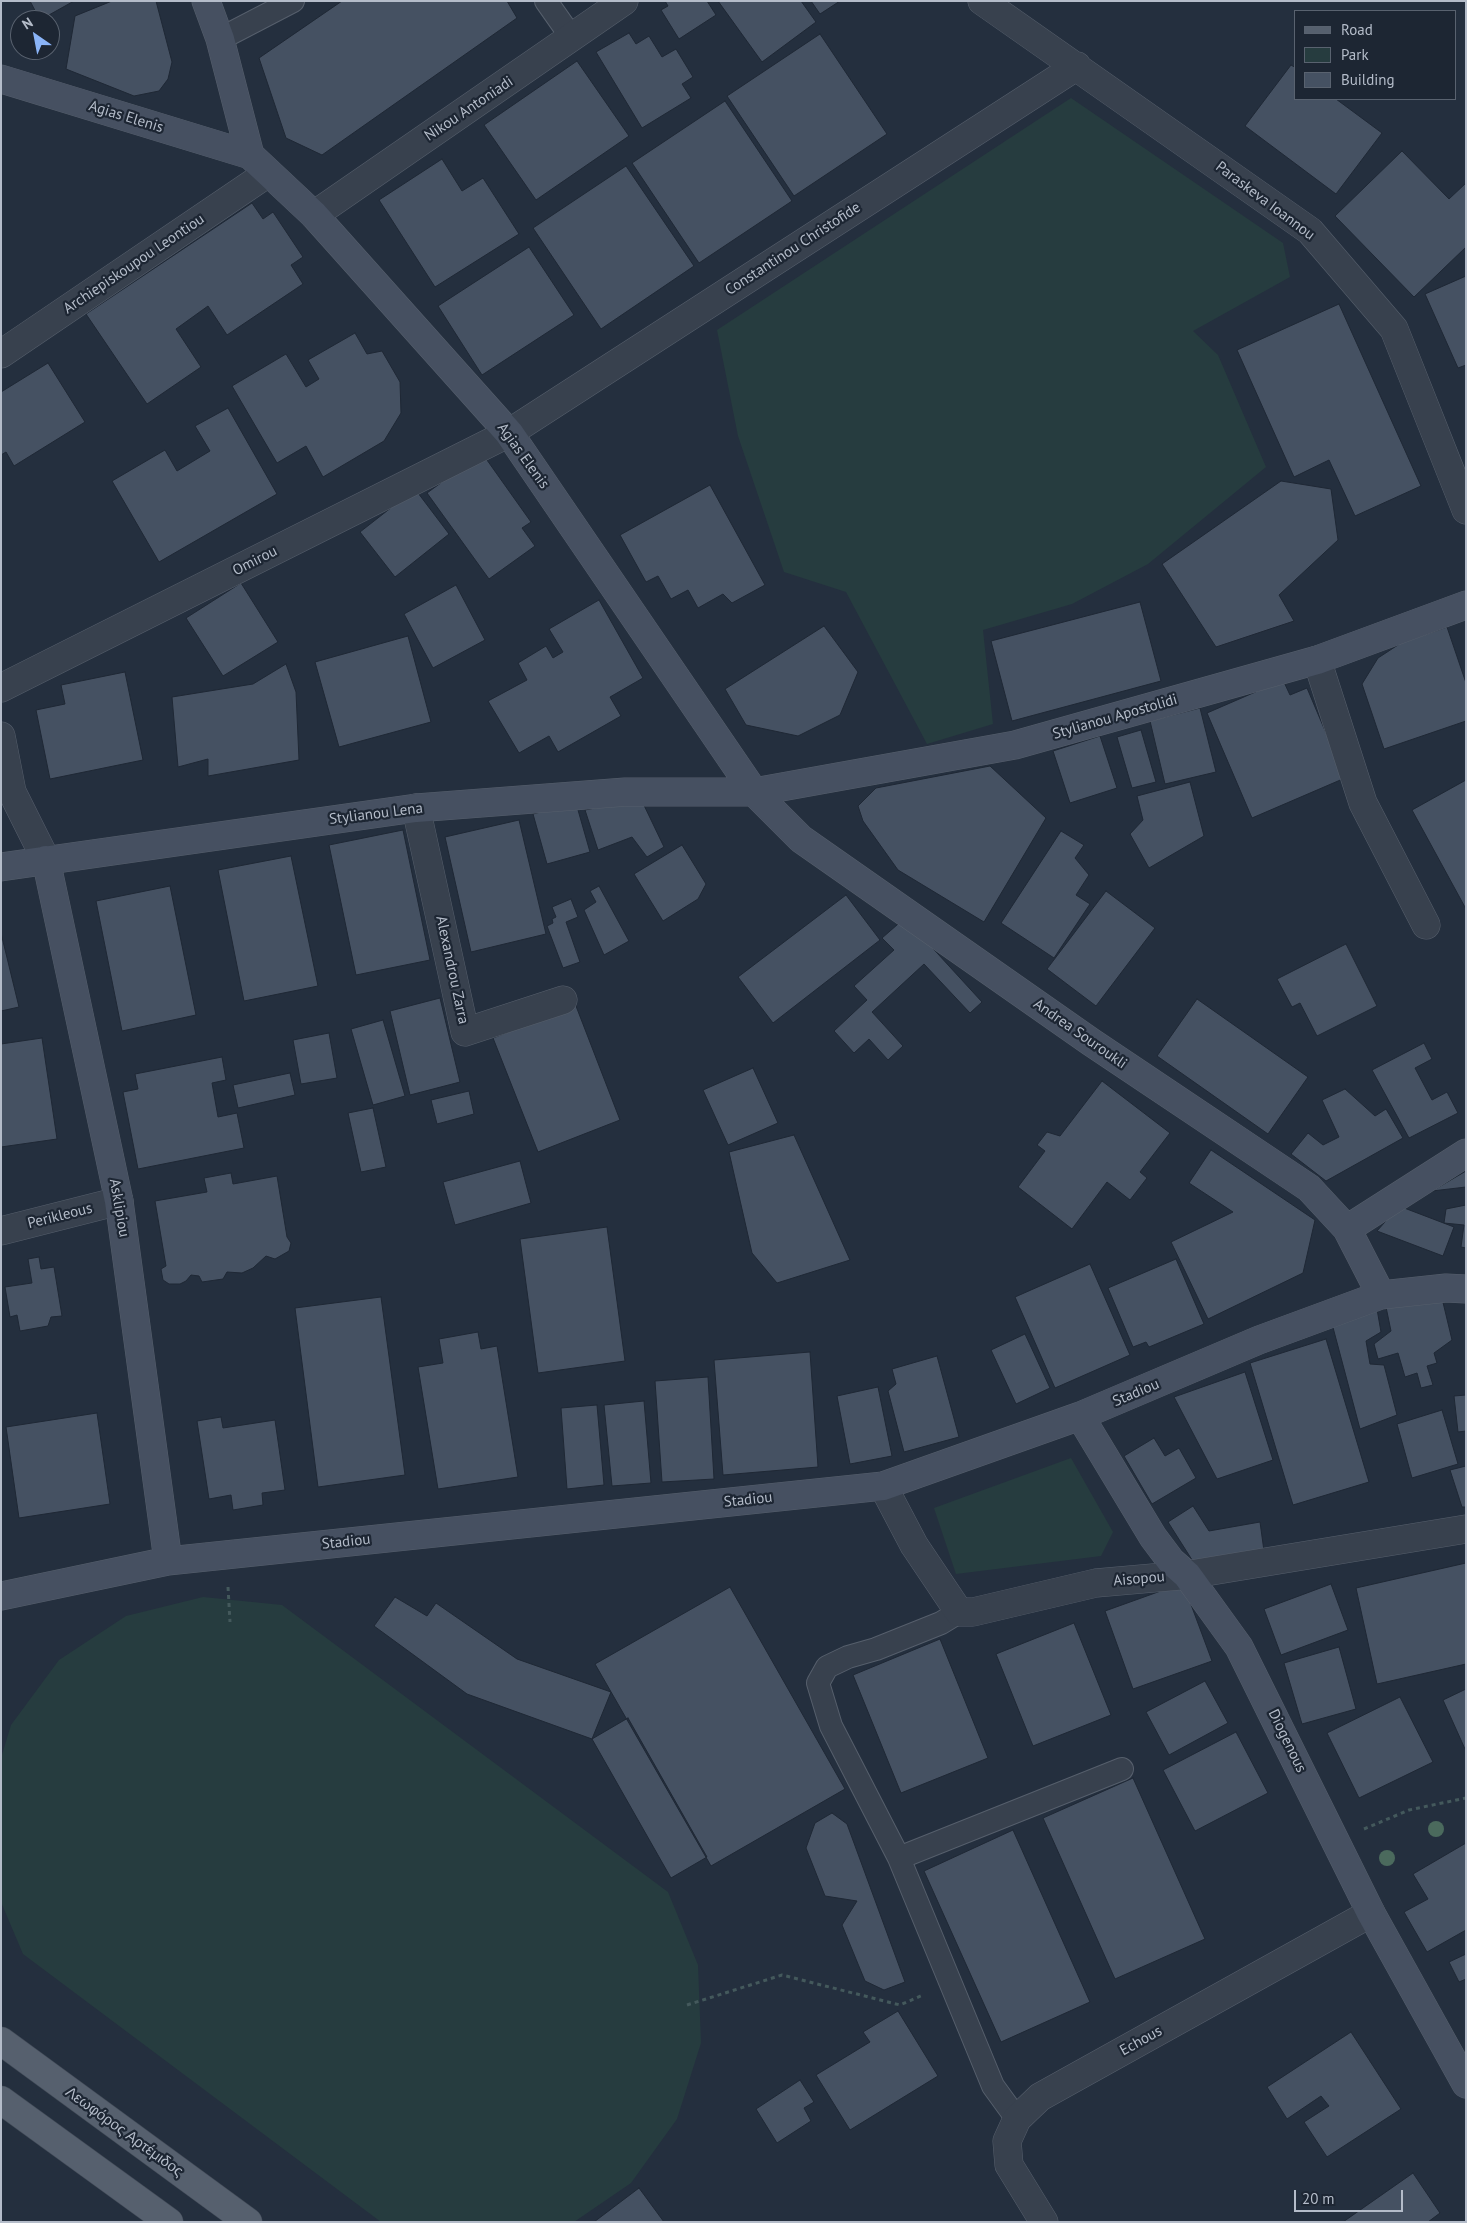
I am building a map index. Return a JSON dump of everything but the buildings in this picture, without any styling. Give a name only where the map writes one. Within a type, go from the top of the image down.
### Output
[{"type":"main road","name":"Λεωφόρος Αρτέμιδος","points":[[1,2041],[248,2222]]},
{"type":"main road","points":[[1,2100],[169,2222]]},
{"type":"street","points":[[206,1],[220,39],[259,164]]},
{"type":"street","name":"Nikou Antoniadi","points":[[314,215],[624,1]]},
{"type":"street","name":"Paraskeva Ioannou","points":[[982,1],[1310,231],[1394,329],[1466,510]]},
{"type":"street","name":"Constantinou Christofide","points":[[510,433],[1077,66]]},
{"type":"street","name":"Agias Elenis","points":[[1,79],[259,164],[314,215],[510,433],[754,792]]},
{"type":"street","name":"Archiepiskoupou Leontiou","points":[[1,354],[259,164]]},
{"type":"street","name":"Omirou","points":[[1,688],[510,433]]},
{"type":"street","name":"Stylianou Apostolidi","points":[[754,792],[1014,745],[1317,660],[1466,605]]},
{"type":"street","points":[[1317,660],[1363,803],[1426,925]]},
{"type":"street","points":[[1,736],[12,792],[46,860]]},
{"type":"street","name":"Stylianou Lena","points":[[1,868],[416,808],[625,792],[754,792]]},
{"type":"street","name":"Andrea Souroukli","points":[[754,792],[809,845],[1090,1042],[1309,1188],[1347,1229],[1381,1296]]},
{"type":"street","name":"Alexandrou Zarra","points":[[416,808],[465,1032],[563,1000]]},
{"type":"street","name":"Asklipiou","points":[[46,860],[119,1201],[168,1561]]},
{"type":"street","points":[[1347,1229],[1466,1153]]},
{"type":"street","name":"Perikleous","points":[[1,1231],[119,1201]]},
{"type":"street","name":"Stadiou","points":[[1,1596],[168,1561],[883,1486],[1080,1416],[1259,1340],[1381,1296],[1446,1288],[1466,1289]]},
{"type":"street","name":"Diogenous","points":[[1080,1416],[1153,1536],[1171,1561],[1186,1574],[1239,1647],[1371,1913],[1466,2084]]},
{"type":"street","points":[[883,1486],[914,1545],[959,1612]]},
{"type":"street","name":"Aisopou","points":[[959,1612],[973,1612],[1096,1583],[1186,1574],[1466,1529]]},
{"type":"street","name":"Echous","points":[[1044,2222],[1009,2166],[1007,2140],[1017,2119],[1040,2097],[1371,1913]]},
{"type":"lane","points":[[220,39],[293,1]]},
{"type":"lane","points":[[546,1],[572,38]]},
{"type":"lane","points":[[959,1612],[904,1638],[827,1667],[818,1683],[831,1726],[899,1858],[993,2086],[1017,2119]]},
{"type":"lane","points":[[899,1858],[1122,1769]]},
{"type":"path","points":[[1336,1840],[1409,1810],[1466,1798]]},
{"type":"path","points":[[687,2005],[782,1975],[900,2005],[928,1992]]},
{"type":"green space","points":[[1071,98],[1283,243],[1290,277],[1193,331],[1218,355],[1266,467],[1148,564],[1072,604],[983,630],[993,724],[927,744],[846,592],[784,572],[738,436],[717,330]]},
{"type":"green space","points":[[1071,1458],[1113,1532],[1101,1556],[956,1574],[934,1508]]},
{"type":"green space","points":[[203,1597],[282,1605],[668,1892],[698,1965],[701,2043],[677,2119],[631,2183],[574,2222],[381,2222],[23,1954],[1,1902],[1,1758],[11,1725],[59,1660],[126,1616]]}]
